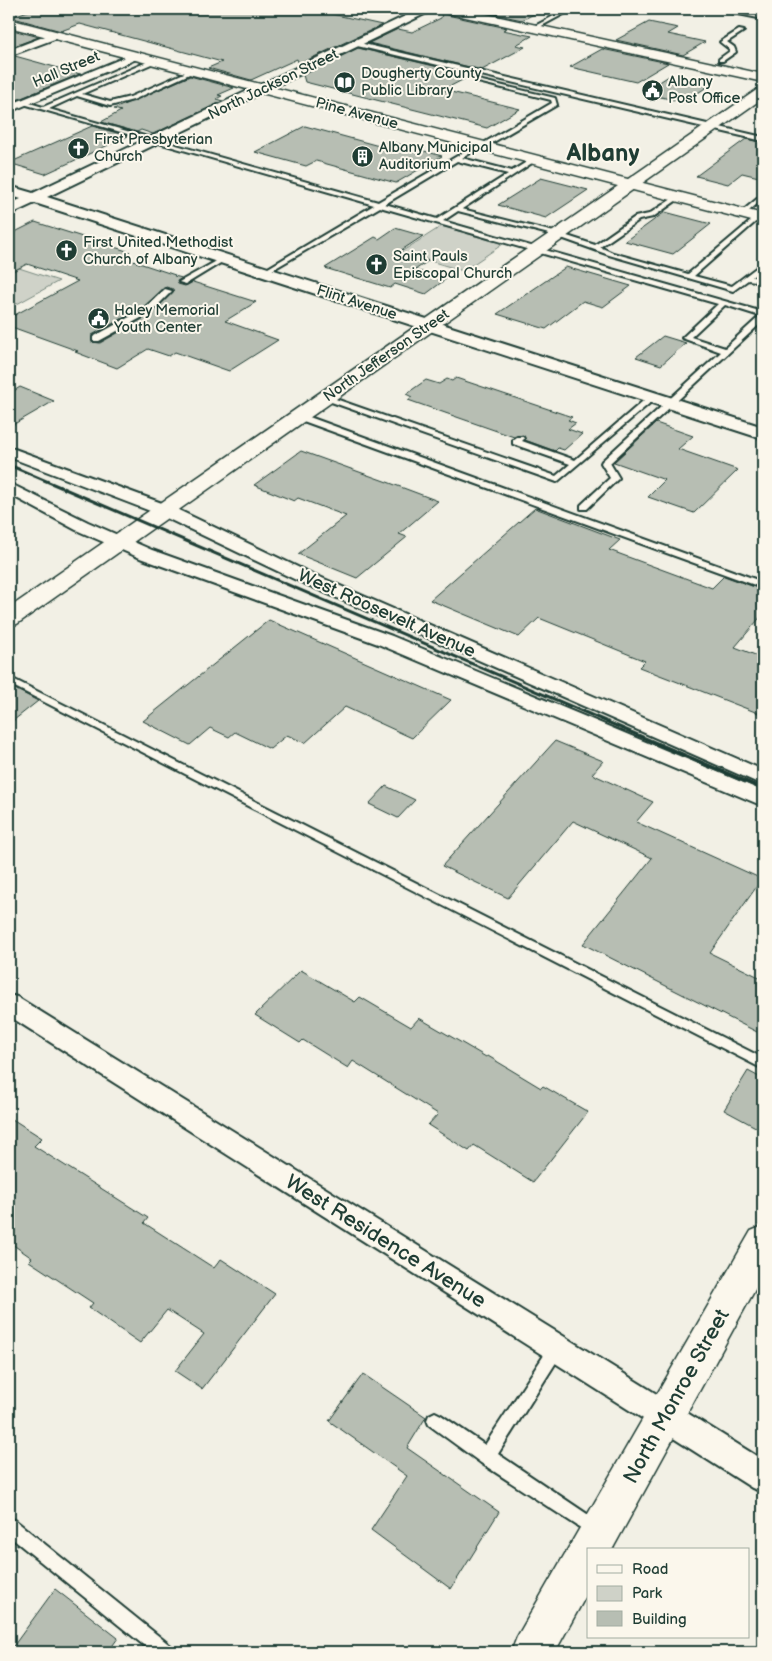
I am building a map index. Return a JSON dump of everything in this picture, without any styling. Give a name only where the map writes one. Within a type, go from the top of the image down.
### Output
[{"type":"main road","points":[[447,9],[763,69]]},
{"type":"main road","points":[[479,9],[763,78]]},
{"type":"main road","name":"Pine Avenue","points":[[9,23],[755,217]]},
{"type":"main road","name":"North Jefferson Street","points":[[9,619],[763,92]]},
{"type":"main road","name":"North Monroe Street","points":[[592,1545],[763,1242]]},
{"type":"main road","name":"North Monroe Street","points":[[532,1652],[587,1554]]},
{"type":"street","name":"North Jackson Street","points":[[9,210],[430,9]]},
{"type":"street","points":[[9,53],[56,35]]},
{"type":"street","name":"Hall Street","points":[[9,109],[135,56]]},
{"type":"street","name":"Flint Avenue","points":[[9,190],[763,433]]},
{"type":"street","name":"West Roosevelt Avenue","points":[[9,452],[164,510],[300,575],[763,778]]},
{"type":"street","name":"West Roosevelt Avenue","points":[[9,488],[82,526],[119,542],[385,640],[763,799]]},
{"type":"street","name":"West Residence Avenue","points":[[9,1004],[763,1478]]},
{"type":"lane","points":[[539,25],[570,9]]},
{"type":"lane","points":[[717,9],[763,18]]},
{"type":"lane","points":[[741,9],[763,13]]},
{"type":"lane","points":[[721,60],[733,52],[732,48],[723,42],[741,31]]},
{"type":"lane","points":[[356,44],[763,139]]},
{"type":"lane","points":[[43,109],[154,61]]},
{"type":"lane","points":[[76,94],[110,104],[131,99],[193,71]]},
{"type":"lane","points":[[265,272],[555,104],[553,99],[480,81]]},
{"type":"lane","points":[[23,103],[537,249],[763,316],[727,350],[557,479],[324,398]]},
{"type":"lane","points":[[458,159],[513,173]]},
{"type":"lane","points":[[438,221],[535,160]]},
{"type":"lane","points":[[688,277],[755,217],[763,196]]},
{"type":"lane","points":[[596,247],[637,218],[651,216],[678,197]]},
{"type":"lane","points":[[456,209],[596,247],[610,254],[733,289],[761,266]]},
{"type":"lane","points":[[183,282],[224,259]]},
{"type":"lane","points":[[747,278],[763,280]]},
{"type":"lane","points":[[96,339],[148,311],[168,291]]},
{"type":"lane","points":[[723,303],[686,338],[727,350]]},
{"type":"lane","points":[[584,507],[615,478],[605,463],[661,400]]},
{"type":"lane","points":[[298,416],[763,585]]},
{"type":"lane","points":[[520,439],[516,442],[576,463]]},
{"type":"lane","points":[[9,680],[763,1064]]},
{"type":"lane","points":[[488,1456],[557,1348]]},
{"type":"lane","points":[[435,1420],[488,1456],[592,1545]]},
{"type":"lane","points":[[9,1526],[165,1652]]},
{"type":"green space","points":[[442,226],[503,244],[463,271],[401,252]]},
{"type":"green space","points":[[19,268],[59,281],[17,304],[9,301],[9,273]]},
{"type":"building","points":[[34,9],[309,9],[382,25],[299,64],[297,59],[251,80],[208,68],[222,62],[80,24],[61,31],[10,17]]},
{"type":"building","points":[[471,9],[544,9],[522,20]]},
{"type":"building","points":[[442,12],[447,15],[507,28],[503,30],[532,36],[516,45],[525,47],[482,70],[369,43],[398,29],[412,32],[441,18]]},
{"type":"building","points":[[649,22],[678,28],[668,34],[705,42],[683,55],[616,40]]},
{"type":"building","points":[[9,29],[39,37],[9,48]]},
{"type":"building","points":[[358,48],[472,75],[443,90],[520,109],[487,128],[305,82],[303,75]]},
{"type":"building","points":[[602,49],[668,63],[636,82],[570,67]]},
{"type":"building","points":[[15,56],[80,74],[9,103],[9,58]]},
{"type":"building","points":[[190,76],[234,88],[218,95],[222,96],[216,99],[223,101],[153,134],[141,130],[137,132],[101,122],[121,111],[114,109]]},
{"type":"building","points":[[669,76],[710,85],[684,102],[642,93]]},
{"type":"building","name":"First Presbyterian Church","points":[[92,126],[128,136],[45,174],[9,163]]},
{"type":"building","name":"Albany Municipal Auditorium","points":[[305,126],[379,146],[388,141],[442,156],[396,183],[316,161],[306,166],[255,152]]},
{"type":"building","points":[[746,139],[763,143],[763,178],[742,173],[728,184],[696,176]]},
{"type":"building","points":[[541,178],[588,190],[546,218],[498,205]]},
{"type":"building","points":[[665,212],[711,224],[673,254],[625,241]]},
{"type":"building","points":[[35,222],[130,252],[121,257],[182,278],[177,281],[178,284],[185,286],[193,282],[256,302],[225,321],[278,340],[229,371],[175,352],[169,356],[148,349],[117,368],[75,352],[78,351],[9,326],[9,318],[78,281],[27,264],[9,273],[9,235]],"holes":[[[166,287],[173,289],[173,292],[151,314],[100,343],[92,342],[92,335],[143,307]]]},
{"type":"building","name":"Saint Pauls Episcopal Church","points":[[395,228],[423,236],[397,253],[428,261],[415,270],[446,279],[426,294],[395,284],[390,288],[325,268],[375,237],[379,239]]},
{"type":"building","points":[[566,267],[631,286],[603,307],[583,301],[546,329],[497,314]]},
{"type":"building","points":[[663,336],[686,343],[661,365],[636,357]]},
{"type":"building","points":[[456,378],[572,417],[568,420],[576,423],[568,429],[582,434],[564,450],[558,448],[555,451],[525,440],[523,435],[514,437],[408,400],[412,397],[406,394],[426,380],[439,384],[447,379],[452,381]]},
{"type":"building","points":[[20,387],[54,401],[9,427],[9,394]]},
{"type":"building","points":[[656,423],[693,436],[678,449],[738,470],[694,513],[648,497],[665,480],[614,462]]},
{"type":"building","points":[[301,451],[438,501],[399,534],[407,537],[357,578],[298,554],[346,516],[298,498],[294,501],[254,485]]},
{"type":"building","points":[[535,508],[620,540],[609,550],[712,588],[724,576],[763,590],[763,614],[735,647],[763,658],[763,715],[639,667],[645,661],[539,618],[519,637],[430,600]]},
{"type":"building","points":[[269,620],[451,700],[412,738],[345,707],[305,743],[287,735],[270,749],[235,732],[229,737],[210,728],[190,745],[143,721]]},
{"type":"building","points":[[9,686],[38,701],[9,724]]},
{"type":"building","points":[[555,741],[603,761],[592,774],[653,802],[636,822],[762,879],[710,953],[763,979],[763,1035],[583,944],[652,858],[573,821],[508,898],[442,866]]},
{"type":"building","points":[[386,786],[415,800],[398,818],[369,804]]},
{"type":"building","points":[[301,970],[355,1002],[360,997],[411,1027],[419,1018],[541,1088],[543,1086],[588,1112],[533,1182],[474,1145],[469,1151],[428,1125],[438,1114],[353,1061],[348,1068],[303,1040],[300,1043],[255,1015]]},
{"type":"building","points":[[748,1071],[763,1079],[763,1131],[724,1110]]},
{"type":"building","points":[[9,1117],[42,1138],[34,1146],[148,1218],[144,1223],[214,1268],[221,1259],[275,1294],[202,1389],[175,1371],[204,1334],[167,1310],[140,1343],[89,1308],[93,1303],[29,1261],[32,1258],[9,1242]]},
{"type":"building","points":[[363,1374],[426,1417],[407,1448],[499,1512],[451,1589],[371,1530],[407,1476],[329,1421]]},
{"type":"building","points":[[55,1589],[118,1638],[108,1652],[9,1652]]},
{"type":"railway","points":[[9,465],[661,745]]},
{"type":"railway","points":[[658,744],[763,789]]},
{"type":"place","name":"Dougherty County Public Library","points":[[345,82]]},
{"type":"place","name":"Albany Post Office","points":[[652,90]]},
{"type":"place","name":"First Presbyterian Church","points":[[78,148]]},
{"type":"place","name":"Albany Municipal Auditorium","points":[[363,156]]},
{"type":"place","name":"First United Methodist Church of Albany","points":[[67,251]]},
{"type":"place","name":"Saint Pauls Episcopal Church","points":[[377,265]]},
{"type":"place","name":"Haley Memorial Youth Center","points":[[98,319]]},
{"type":"district","name":"Albany","points":[[603,153]]}]
